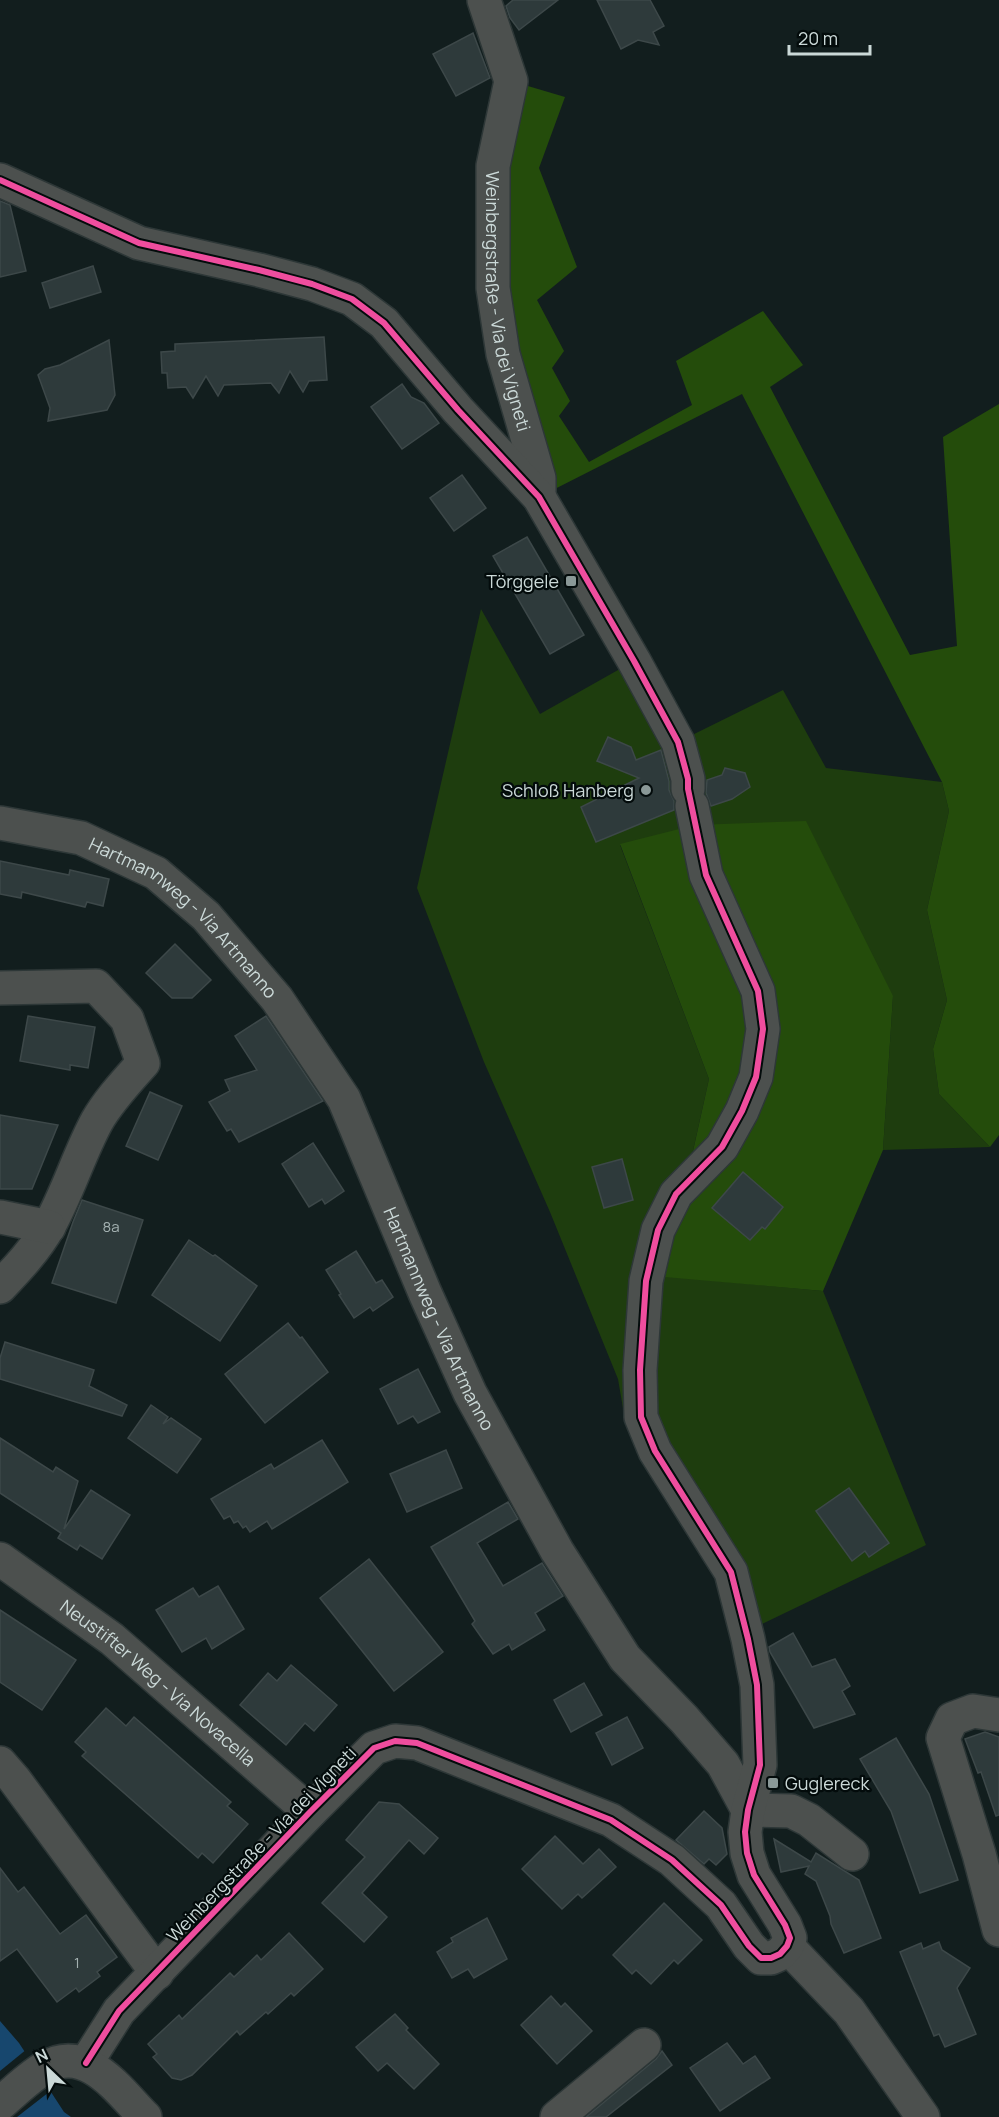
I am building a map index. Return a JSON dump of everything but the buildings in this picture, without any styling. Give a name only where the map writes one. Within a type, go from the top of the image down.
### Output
[{"type":"street","name":"Weinbergstraße - Via dei Vigneti","points":[[484,0],[510,81],[493,166],[493,288],[503,354],[539,478],[539,497]]},
{"type":"street","name":"Weinbergstraße - Via dei Vigneti","points":[[0,180],[139,243],[312,284],[352,299],[384,323],[458,410],[539,497],[678,742],[688,778],[706,875],[758,991],[763,1029],[756,1077],[742,1111],[722,1147],[676,1194],[658,1230],[646,1281],[640,1370],[641,1417],[655,1451],[731,1572],[757,1685],[760,1765],[748,1810],[745,1832],[747,1853],[754,1875],[785,1925],[790,1938],[788,1946],[780,1954],[771,1958],[761,1958],[749,1946],[720,1905],[672,1860],[611,1820],[417,1743],[395,1741],[374,1748],[310,1812],[119,2011],[86,2062]]},
{"type":"street","name":"Hartmannweg - Via Artmanno","points":[[0,824],[81,838],[156,873],[206,916],[277,999],[344,1099],[425,1293],[470,1393],[556,1551],[625,1658],[684,1719],[723,1764],[748,1810]]},
{"type":"street","points":[[0,988],[96,987],[127,1019],[143,1063],[123,1085],[98,1121],[49,1227],[0,1287]]},
{"type":"street","points":[[0,1217],[49,1227]]},
{"type":"street","name":"Neustifter Weg - Via Novacella","points":[[0,1559],[112,1639],[310,1812]]},
{"type":"street","points":[[999,1715],[973,1712],[952,1719],[943,1738],[979,1854],[999,1930]]},
{"type":"street","points":[[0,1763],[157,1973]]},
{"type":"street","points":[[748,1810],[791,1811],[809,1820],[852,1854]]},
{"type":"street","points":[[788,1946],[849,2011],[923,2117]]},
{"type":"street","points":[[557,2117],[644,2045]]},
{"type":"street","points":[[0,2104],[42,2069],[67,2060],[86,2062],[100,2072],[146,2117]]},
{"type":"green space","points":[[511,81],[565,97],[539,168],[577,267],[537,300],[564,351],[552,368],[570,401],[559,416],[589,462],[692,405],[676,361],[763,311],[803,365],[770,387],[910,655],[957,646],[943,437],[999,404],[999,1135],[990,1147],[939,1094],[933,1049],[947,1000],[927,910],[949,811],[942,782],[742,394],[539,497],[503,354]]},
{"type":"green space","points":[[481,609],[540,714],[634,661],[678,742],[783,690],[826,768],[942,782],[949,811],[927,910],[947,1000],[933,1049],[939,1094],[990,1147],[883,1150],[893,996],[620,845],[709,1079],[665,1276],[823,1291],[926,1545],[737,1636],[713,1567],[675,1508],[625,1420],[618,1379],[550,1212],[484,1062],[417,888]]},
{"type":"green space","points":[[806,821],[893,996],[883,1150],[823,1291],[665,1277],[709,1079],[620,844],[695,825]]},
{"type":"water","points":[[0,2021],[19,2043],[64,2112],[71,2117],[0,2117]]},
{"type":"pier","points":[[27,2049],[53,2089],[17,2117],[0,2117],[0,2071]]},
{"type":"cycle path","points":[[0,180],[139,243],[312,284],[352,299],[384,323],[458,410],[539,497],[678,742],[688,779],[688,789],[706,875],[758,991],[763,1029],[756,1077],[742,1111],[722,1147],[676,1194],[658,1230],[646,1281],[640,1370],[641,1417],[655,1451],[731,1572],[757,1685],[760,1765],[748,1810],[745,1832],[747,1853],[754,1875],[785,1925],[790,1938],[787,1946],[780,1954],[771,1958],[761,1958],[749,1946],[721,1905],[672,1860],[611,1820],[417,1743],[395,1741],[374,1748],[119,2011],[86,2063]]},
{"type":"place","name":"Törggele","points":[[571,581]]},
{"type":"place","name":"Schloß Hanberg","points":[[646,790]]},
{"type":"place","name":"Guglereck","points":[[773,1783]]}]
